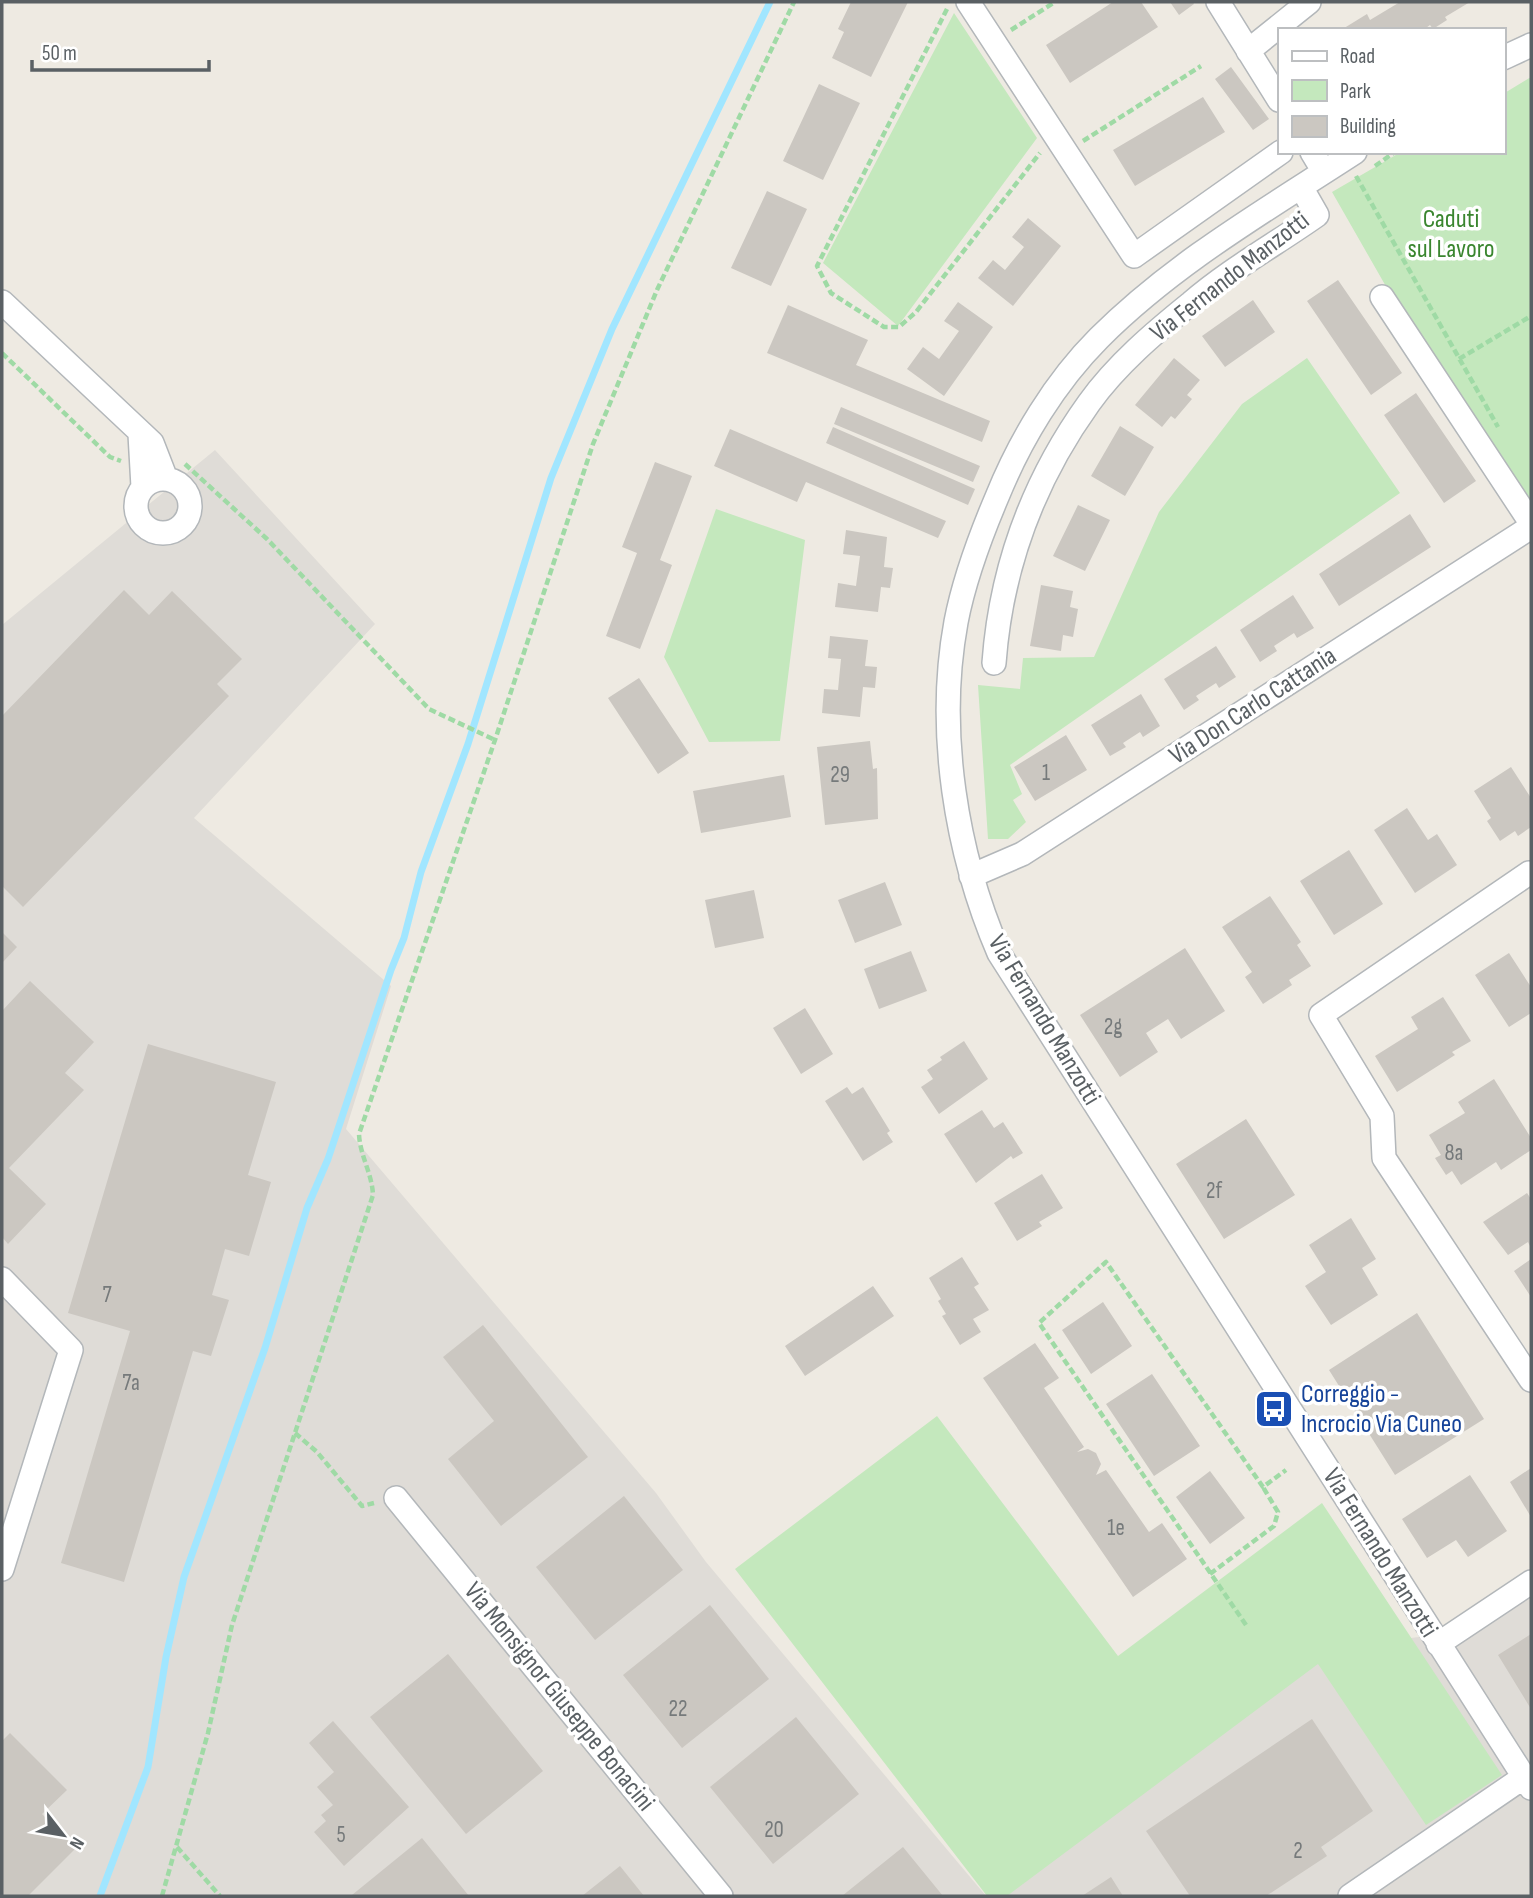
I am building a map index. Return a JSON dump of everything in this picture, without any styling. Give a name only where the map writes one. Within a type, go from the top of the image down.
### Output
[{"type":"street","points":[[968,2],[1058,144],[1134,256],[1278,154]]},
{"type":"street","points":[[1218,2],[1278,98]]},
{"type":"street","points":[[1248,51],[1308,2]]},
{"type":"street","points":[[1505,57],[1531,45]]},
{"type":"street","points":[[1313,154],[1324,172]]},
{"type":"street","name":"Via Fernando Manzotti","points":[[1352,163],[1324,172],[1184,263],[1106,331],[1045,406],[1005,477],[971,568],[956,622],[951,667],[953,768],[959,825],[980,909],[999,953],[1528,1782]]},
{"type":"street","name":"Via Fernando Manzotti","points":[[993,663],[997,619],[1010,560],[1029,509],[1090,402],[1127,360],[1192,301],[1317,215],[1301,187]]},
{"type":"street","name":"Via Don Carlo Cattania","points":[[971,876],[1022,854],[1531,525],[1382,297]]},
{"type":"street","points":[[2,302],[152,443],[143,486],[136,499],[139,521],[156,533],[170,533],[185,522],[190,506],[183,488],[166,479],[150,456]]},
{"type":"street","points":[[143,486],[166,479]]},
{"type":"street","points":[[1529,873],[1321,1014],[1382,1116],[1384,1158],[1531,1380]]},
{"type":"street","points":[[2,1279],[71,1350],[2,1569]]},
{"type":"street","name":"Via Monsignor Giuseppe Bonacini","points":[[396,1498],[721,1896]]},
{"type":"street","points":[[1438,1644],[1531,1582]]},
{"type":"street","points":[[1350,1896],[1528,1782]]},
{"type":"path","points":[[162,1896],[232,1625],[373,1195],[372,1178],[359,1149],[359,1134],[495,740],[593,444],[657,290],[794,2]]},
{"type":"path","points":[[951,2],[817,265],[831,293],[884,327],[899,327],[916,312],[1058,144],[1201,65]]},
{"type":"path","points":[[993,41],[1055,2]]},
{"type":"path","points":[[1352,163],[1387,154]]},
{"type":"path","points":[[1345,184],[1352,163]]},
{"type":"path","points":[[1352,163],[1499,428]]},
{"type":"path","points":[[1460,359],[1531,316]]},
{"type":"path","points":[[2,352],[110,457],[126,461],[169,453],[196,471],[276,548],[429,709],[495,740]]},
{"type":"path","points":[[1210,1574],[1274,1526],[1278,1512],[1106,1262],[1039,1322],[1210,1574],[1246,1625]]},
{"type":"path","points":[[295,1433],[317,1452],[362,1506]]},
{"type":"path","points":[[1263,1487],[1286,1470]]},
{"type":"path","points":[[177,1846],[220,1896]]},
{"type":"shaded area","points":[[215,450],[375,624],[194,818],[391,986],[346,1129],[656,1493],[706,1562],[986,1896],[2,1896],[2,625]]},
{"type":"shaded area","points":[[1531,1575],[1531,1896],[1006,1896],[1310,1651],[1442,1634]]},
{"type":"green space","points":[[954,13],[1037,138],[898,326],[823,263]]},
{"type":"green space","name":"Caduti sul Lavoro","points":[[1531,77],[1531,540],[1332,192],[1398,154],[1505,154],[1505,93]]},
{"type":"green space","points":[[1307,358],[1400,493],[1010,765],[1022,794],[1013,800],[1026,822],[1008,839],[988,839],[978,685],[1020,689],[1023,658],[1094,657],[1159,512],[1242,404]]},
{"type":"green space","points":[[716,509],[805,540],[780,741],[709,742],[664,657]]},
{"type":"green space","points":[[937,1416],[1118,1656],[1322,1503],[1502,1775],[1426,1825],[1318,1664],[1007,1896],[987,1896],[735,1569]]},
{"type":"building","points":[[851,2],[908,2],[871,77],[832,58],[844,32],[838,29]]},
{"type":"building","points":[[1113,2],[1141,2],[1158,27],[1070,83],[1046,45]]},
{"type":"building","points":[[1170,2],[1193,2],[1194,4],[1179,15]]},
{"type":"building","points":[[1400,2],[1470,2],[1445,17],[1447,20],[1435,28],[1430,25],[1426,28],[1344,28],[1367,14],[1370,20]]},
{"type":"building","points":[[1231,67],[1269,119],[1253,130],[1215,79]]},
{"type":"building","points":[[819,84],[860,103],[823,180],[783,161]]},
{"type":"building","points":[[1203,97],[1225,132],[1135,186],[1113,150]]},
{"type":"building","points":[[767,191],[807,209],[771,286],[731,268]]},
{"type":"building","points":[[1028,218],[1061,246],[1013,306],[978,278],[993,260],[1005,270],[1024,247],[1012,237]]},
{"type":"building","points":[[1338,280],[1402,373],[1371,395],[1307,301]]},
{"type":"building","points":[[1253,300],[1275,332],[1225,367],[1202,336]]},
{"type":"building","points":[[958,302],[993,327],[944,396],[907,369],[923,347],[939,359],[959,331],[944,321]]},
{"type":"building","points":[[788,305],[868,340],[856,365],[990,421],[982,442],[767,353]]},
{"type":"building","points":[[1174,358],[1200,380],[1187,395],[1192,399],[1175,419],[1171,416],[1162,427],[1135,405]]},
{"type":"building","points":[[1416,393],[1476,481],[1444,503],[1384,415]]},
{"type":"building","points":[[841,407],[980,466],[973,482],[834,424]]},
{"type":"building","points":[[1120,426],[1154,447],[1125,496],[1091,476]]},
{"type":"building","points":[[833,427],[975,489],[968,505],[826,443]]},
{"type":"building","points":[[730,429],[946,521],[938,538],[806,482],[797,502],[714,466]]},
{"type":"building","points":[[655,462],[692,476],[660,560],[672,565],[640,649],[606,636],[637,553],[622,547]]},
{"type":"building","points":[[1078,505],[1110,520],[1085,571],[1053,556]]},
{"type":"building","points":[[1410,514],[1431,547],[1339,606],[1319,574]]},
{"type":"building","points":[[846,530],[887,537],[884,567],[893,568],[890,588],[881,587],[878,612],[835,607],[838,583],[856,586],[860,556],[843,554]]},
{"type":"building","points":[[1041,585],[1073,591],[1070,607],[1078,609],[1073,637],[1063,635],[1061,651],[1030,646]]},
{"type":"building","points":[[124,590],[149,615],[172,591],[242,659],[217,684],[229,696],[23,907],[2,886],[2,716]]},
{"type":"building","points":[[1293,595],[1314,628],[1297,638],[1294,633],[1274,646],[1277,651],[1260,662],[1240,630]]},
{"type":"building","points":[[830,636],[868,640],[865,666],[877,667],[875,688],[863,687],[860,717],[822,713],[824,689],[838,690],[841,659],[828,658]]},
{"type":"building","points":[[1216,646],[1236,677],[1219,688],[1216,683],[1196,696],[1199,700],[1184,710],[1164,679]]},
{"type":"building","points":[[639,678],[689,753],[658,774],[608,698]]},
{"type":"building","points":[[1141,694],[1160,726],[1143,737],[1140,732],[1123,743],[1126,747],[1110,756],[1091,725]]},
{"type":"building","points":[[1066,735],[1087,770],[1035,801],[1014,767]]},
{"type":"building","points":[[870,741],[873,769],[877,768],[878,819],[825,825],[817,747]]},
{"type":"building","points":[[1511,767],[1531,798],[1531,827],[1518,836],[1515,831],[1500,841],[1487,821],[1491,818],[1474,791]]},
{"type":"building","points":[[784,775],[791,817],[701,833],[693,791]]},
{"type":"building","points":[[1407,808],[1428,840],[1437,834],[1457,865],[1415,893],[1374,830]]},
{"type":"building","points":[[1349,850],[1383,904],[1334,935],[1300,881]]},
{"type":"building","points":[[885,882],[902,925],[855,943],[838,900]]},
{"type":"building","points":[[754,890],[764,938],[715,948],[705,900]]},
{"type":"building","points":[[1270,896],[1301,942],[1297,945],[1311,966],[1289,980],[1292,985],[1263,1004],[1245,977],[1252,972],[1222,927]]},
{"type":"building","points":[[2,932],[17,947],[2,963]]},
{"type":"building","points":[[1185,948],[1225,1011],[1181,1039],[1168,1019],[1146,1033],[1158,1052],[1120,1077],[1080,1015]]},
{"type":"building","points":[[911,951],[927,991],[879,1009],[864,969]]},
{"type":"building","points":[[1509,953],[1531,987],[1531,1013],[1509,1027],[1475,975]]},
{"type":"building","points":[[30,981],[94,1042],[65,1073],[84,1090],[9,1168],[46,1204],[8,1244],[2,1237],[2,1011]]},
{"type":"building","points":[[1443,997],[1471,1041],[1452,1052],[1455,1055],[1397,1092],[1375,1056],[1418,1029],[1411,1017]]},
{"type":"building","points":[[805,1008],[833,1054],[801,1074],[773,1028]]},
{"type":"building","points":[[964,1041],[988,1079],[939,1114],[921,1087],[933,1079],[927,1070],[942,1060],[940,1057]]},
{"type":"building","points":[[148,1044],[276,1082],[248,1175],[271,1182],[249,1256],[225,1249],[212,1295],[229,1300],[211,1356],[193,1351],[124,1582],[61,1563],[130,1331],[68,1313]]},
{"type":"building","points":[[1494,1079],[1531,1138],[1531,1150],[1501,1170],[1496,1162],[1461,1185],[1452,1171],[1446,1175],[1435,1158],[1441,1155],[1429,1135],[1465,1113],[1458,1102]]},
{"type":"building","points":[[847,1087],[852,1094],[863,1087],[890,1131],[887,1133],[893,1142],[863,1161],[825,1101]]},
{"type":"building","points":[[982,1110],[994,1128],[1003,1122],[1023,1153],[1013,1159],[1011,1156],[976,1183],[944,1134]]},
{"type":"building","points":[[1246,1119],[1295,1195],[1224,1239],[1176,1164]]},
{"type":"building","points":[[1042,1174],[1063,1208],[1039,1222],[1042,1226],[1017,1241],[994,1203]]},
{"type":"building","points":[[1527,1193],[1531,1199],[1531,1248],[1528,1242],[1508,1255],[1483,1222]]},
{"type":"building","points":[[1351,1218],[1376,1259],[1362,1268],[1378,1295],[1331,1325],[1305,1286],[1326,1272],[1309,1245]]},
{"type":"building","points":[[962,1257],[979,1284],[974,1287],[989,1310],[973,1319],[981,1332],[960,1345],[942,1316],[946,1314],[938,1301],[941,1299],[929,1278]]},
{"type":"building","points":[[1531,1259],[1531,1297],[1514,1271]]},
{"type":"building","points":[[873,1286],[894,1316],[805,1376],[785,1346]]},
{"type":"building","points":[[1103,1302],[1132,1346],[1091,1374],[1062,1330]]},
{"type":"building","points":[[1417,1313],[1484,1419],[1395,1475],[1329,1370]]},
{"type":"building","points":[[483,1325],[588,1457],[501,1526],[448,1459],[494,1421],[443,1357]]},
{"type":"building","points":[[1035,1343],[1059,1378],[1044,1388],[1084,1447],[1077,1452],[1088,1449],[1096,1453],[1101,1464],[1096,1475],[1106,1470],[1149,1532],[1162,1523],[1187,1559],[1133,1597],[983,1378]]},
{"type":"building","points":[[1152,1374],[1200,1446],[1154,1476],[1106,1404]]},
{"type":"building","points":[[1531,1468],[1531,1517],[1510,1482]]},
{"type":"building","points":[[1210,1471],[1245,1518],[1210,1544],[1176,1497]]},
{"type":"building","points":[[1470,1475],[1507,1531],[1468,1557],[1456,1540],[1427,1558],[1402,1519]]},
{"type":"building","points":[[624,1496],[683,1570],[595,1640],[536,1567]]},
{"type":"building","points":[[710,1605],[769,1679],[682,1748],[623,1675]]},
{"type":"building","points":[[1531,1634],[1531,1709],[1498,1655]]},
{"type":"building","points":[[448,1654],[543,1771],[466,1834],[370,1717]]},
{"type":"building","points":[[796,1717],[859,1794],[773,1864],[710,1787]]},
{"type":"building","points":[[1312,1719],[1373,1811],[1321,1847],[1327,1856],[1266,1896],[1190,1896],[1146,1831]]},
{"type":"building","points":[[333,1721],[409,1807],[344,1866],[314,1832],[326,1821],[321,1815],[333,1805],[317,1787],[334,1772],[309,1743]]},
{"type":"building","points":[[10,1733],[67,1790],[42,1814],[76,1848],[28,1896],[2,1896],[2,1741]]},
{"type":"building","points":[[422,1838],[469,1896],[352,1895]]},
{"type":"building","points":[[903,1847],[943,1896],[842,1896]]},
{"type":"building","points":[[620,1866],[644,1896],[582,1896]]},
{"type":"building","points":[[1111,1877],[1123,1896],[1082,1896]]},
{"type":"waterway","points":[[100,1896],[148,1767],[166,1657],[184,1577],[265,1348],[307,1208],[328,1159],[404,938],[421,872],[468,744],[551,478],[612,329],[770,2]]},
{"type":"place","name":"Correggio - Incrocio Via Cuneo","points":[[1274,1409]]}]
